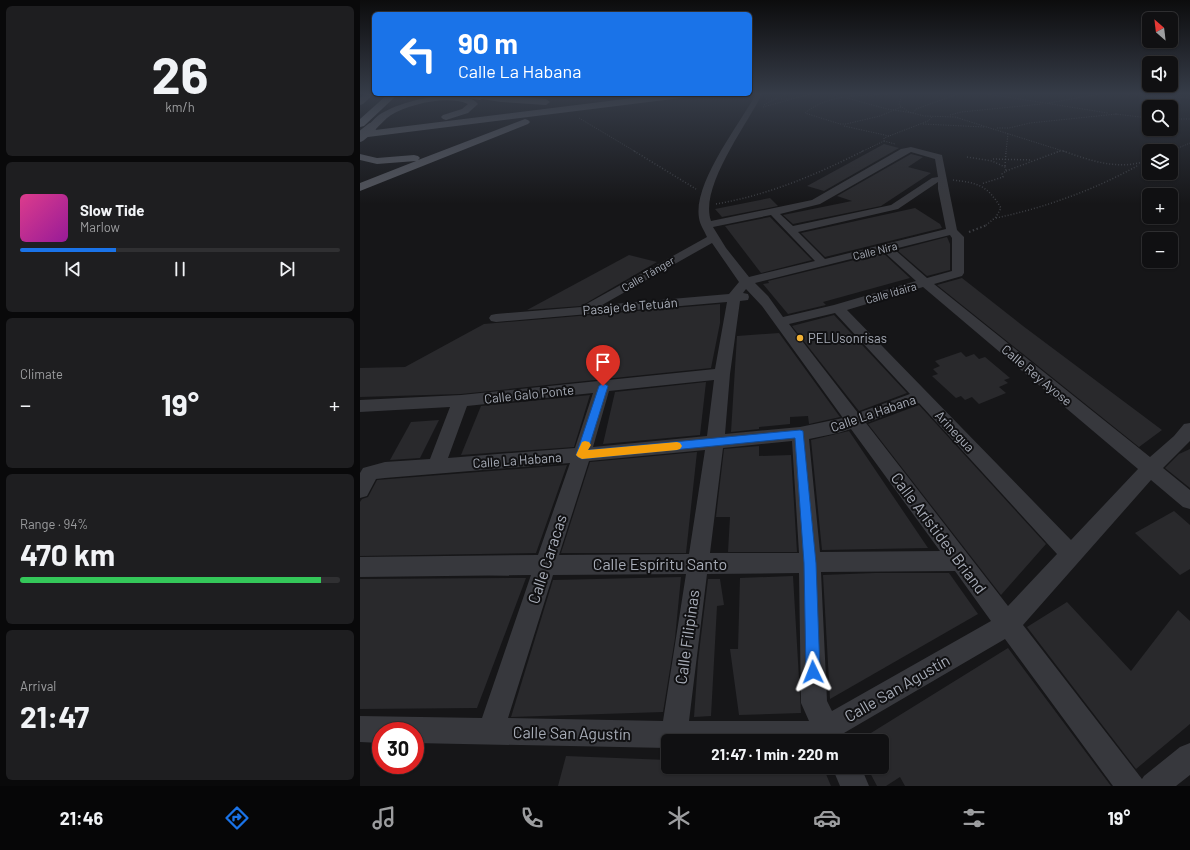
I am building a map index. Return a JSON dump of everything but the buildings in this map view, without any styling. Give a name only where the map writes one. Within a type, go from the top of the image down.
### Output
[{"type":"main road","points":[[360,135],[382,131]]},
{"type":"main road","points":[[360,135],[402,131]]},
{"type":"main road","points":[[360,187],[504,131]]},
{"type":"main road","points":[[360,135],[418,132],[445,137],[448,144],[445,147],[419,157],[386,161],[370,160],[360,157]]},
{"type":"street","name":"Calle Arístides Briand","points":[[738,131],[711,178],[705,194],[703,215],[706,225],[740,289],[758,293],[1007,625],[1131,786]]},
{"type":"street","points":[[706,225],[816,202],[904,151],[911,149],[939,157],[943,179],[943,189],[952,232]]},
{"type":"street","points":[[791,230],[894,207],[935,180],[943,179]]},
{"type":"street","points":[[773,212],[823,263]]},
{"type":"street","name":"Calle Nira","points":[[740,289],[823,263],[952,232]]},
{"type":"street","name":"Calle Idaira","points":[[780,322],[838,308],[958,273],[958,237],[952,232]]},
{"type":"street","name":"Calle Tánger","points":[[582,311],[713,238]]},
{"type":"street","name":"Calle Rey Ayose","points":[[886,248],[925,283],[1190,501]]},
{"type":"street","name":"Pasaje de Tetuán","points":[[496,318],[582,311],[740,289]]},
{"type":"street","name":"Calle Filipinas","points":[[674,734],[722,374],[740,289]]},
{"type":"street","name":"Arinegua","points":[[838,308],[1072,555]]},
{"type":"street","name":"Calle Galo Ponte","points":[[360,406],[462,401],[722,374]]},
{"type":"street","name":"Calle Caracas","points":[[490,732],[544,565],[582,455],[603,386]]},
{"type":"street","name":"Calle La Habana","points":[[360,490],[370,473],[436,466],[582,455],[800,434],[838,427],[922,396]]},
{"type":"street","points":[[436,466],[462,401]]},
{"type":"street","points":[[800,434],[810,563],[814,703],[831,734]]},
{"type":"street","name":"Calle San Agustín","points":[[831,734],[1007,625],[1150,468],[1185,435]]},
{"type":"street","name":"Calle Espíritu Santo","points":[[360,568],[959,561]]},
{"type":"street","name":"Calle San Agustín","points":[[360,730],[661,735]]},
{"type":"street","points":[[1154,786],[1190,757]]},
{"type":"street","points":[[849,774],[855,786]]},
{"type":"path","points":[[602,131],[705,194]]},
{"type":"path","points":[[866,131],[889,136]]},
{"type":"path","points":[[703,205],[732,202],[769,192],[830,168],[884,141],[884,138],[905,131]]},
{"type":"path","points":[[1001,131],[1110,166],[1124,167],[1139,164]]},
{"type":"path","points":[[1006,171],[1005,167],[1008,133]]},
{"type":"path","points":[[1178,148],[1190,143]]},
{"type":"path","points":[[943,179],[981,184],[1003,177],[1002,174],[1006,171],[1061,150]]},
{"type":"path","points":[[967,157],[1006,160],[1035,160]]},
{"type":"path","points":[[988,159],[1000,163],[1005,167]]},
{"type":"path","points":[[952,232],[966,233],[980,228],[996,218],[1016,215],[1050,204],[1126,172],[1142,163]]},
{"type":"path","points":[[981,184],[993,194],[1001,208],[996,218]]},
{"type":"slow traffic","points":[[585,445],[582,455],[677,446]]},
{"type":"place","name":"PELUsonrisas","points":[[800,338]]},
{"type":"route","points":[[603,386],[582,455],[800,434],[810,563],[813,672]]}]
